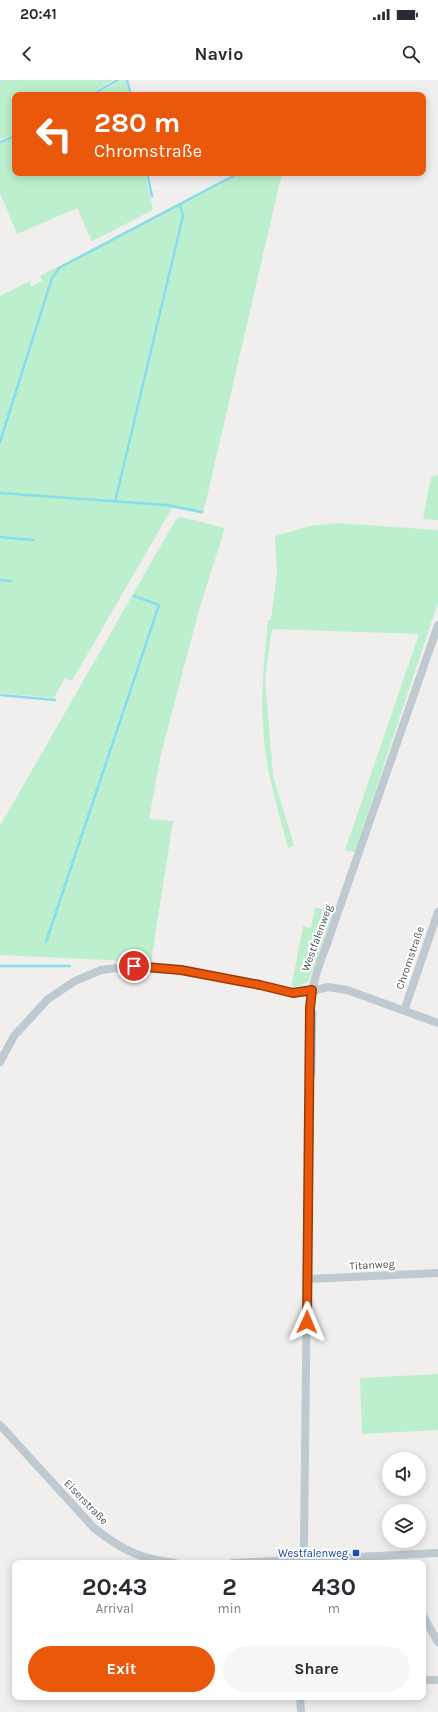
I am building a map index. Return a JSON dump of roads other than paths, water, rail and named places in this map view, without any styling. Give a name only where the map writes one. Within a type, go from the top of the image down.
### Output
[{"type":"street","name":"Westfalenweg","points":[[302,1560],[304,1544],[308,1279],[310,1008],[312,990],[316,971],[328,941],[438,625]]},
{"type":"street","name":"Chromstraße","points":[[404,1011],[438,912]]},
{"type":"street","points":[[0,1062],[14,1036],[48,999],[75,981],[101,970],[134,966],[173,969],[260,985],[293,993],[328,987],[347,990],[438,1022]]},
{"type":"street","name":"Titanweg","points":[[308,1279],[438,1273]]},
{"type":"street","name":"Eiserstraße","points":[[0,1425],[94,1528],[111,1542],[134,1554],[152,1560]]},
{"type":"street","points":[[361,1560],[391,1559],[438,1553]]},
{"type":"street","points":[[426,1621],[438,1642]]},
{"type":"street","points":[[426,1680],[438,1680]]},
{"type":"street","points":[[300,1700],[302,1712]]},
{"type":"waterway","points":[[96,92],[118,80]]},
{"type":"waterway","points":[[127,80],[130,92]]},
{"type":"waterway","points":[[0,142],[12,137]]},
{"type":"waterway","points":[[148,176],[152,196]]},
{"type":"waterway","points":[[0,442],[52,278],[59,268],[233,176]]},
{"type":"waterway","points":[[115,502],[183,216],[180,205]]},
{"type":"waterway","points":[[0,493],[166,505],[202,512]]},
{"type":"waterway","points":[[0,537],[33,540]]},
{"type":"waterway","points":[[0,580],[11,581]]},
{"type":"waterway","points":[[46,942],[159,605],[134,596]]},
{"type":"waterway","points":[[0,695],[55,700]]},
{"type":"waterway","points":[[0,966],[70,966]]},
{"type":"waterway","points":[[314,1075],[315,1012]]},
{"type":"place","name":"Westfalenweg","points":[[356,1553]]}]
